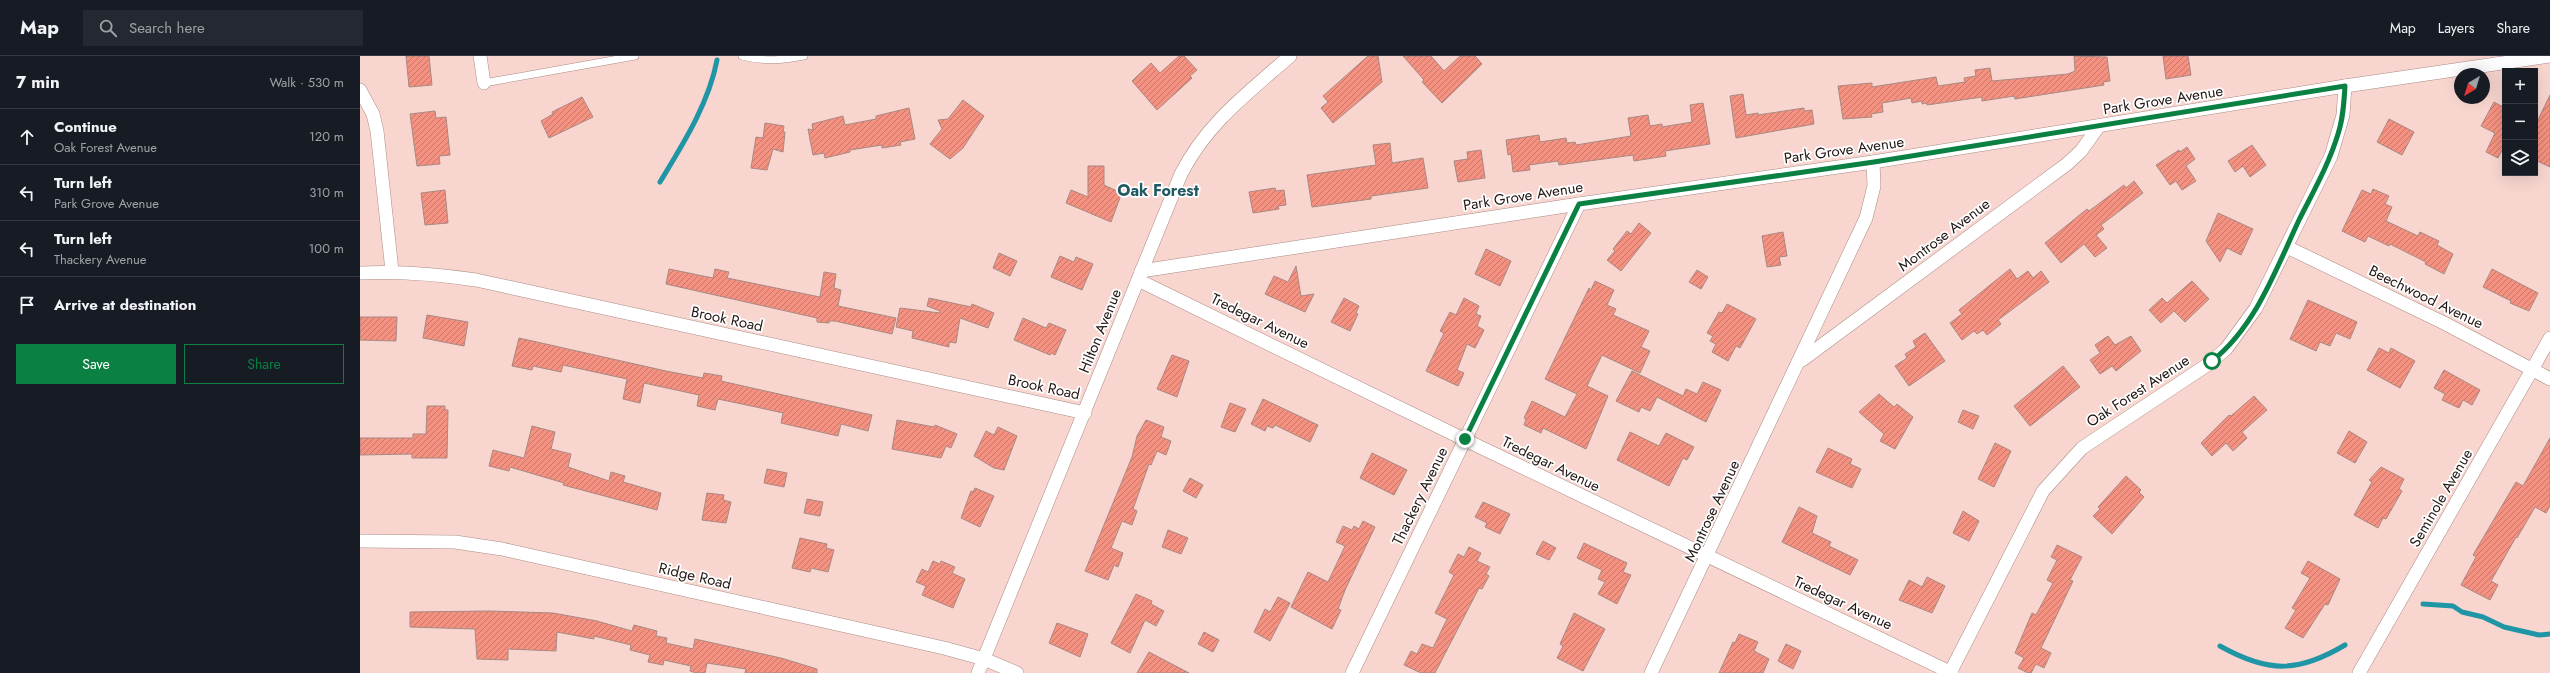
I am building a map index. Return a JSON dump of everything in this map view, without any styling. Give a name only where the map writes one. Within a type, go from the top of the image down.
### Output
[{"type":"street","points":[[480,56],[484,83]]},
{"type":"street","name":"Hilton Avenue","points":[[978,673],[1181,174],[1194,148],[1208,130],[1290,56]]},
{"type":"street","name":"Park Grove Avenue","points":[[1140,275],[1579,204],[1874,162],[2345,86],[2550,56]]},
{"type":"street","name":"Oak Forest Avenue","points":[[1951,673],[2043,491],[2082,448],[2207,365],[2226,350],[2256,308],[2333,148],[2343,115],[2345,86]]},
{"type":"street","points":[[360,90],[373,114],[377,131],[392,271]]},
{"type":"street","name":"Montrose Avenue","points":[[1800,361],[2067,164],[2081,151],[2099,126]]},
{"type":"street","name":"Montrose Avenue","points":[[1652,673],[1708,557],[1866,218],[1874,186],[1874,162]]},
{"type":"street","name":"Thackery Avenue","points":[[1352,673],[1579,204]]},
{"type":"street","name":"Beechwood Avenue","points":[[2287,246],[2550,379]]},
{"type":"street","name":"Brook Road","points":[[360,274],[392,271],[430,273],[476,280],[1085,413]]},
{"type":"street","name":"Tredegar Avenue","points":[[1140,275],[1465,439],[1951,673]]},
{"type":"street","name":"Seminole Avenue","points":[[2359,673],[2550,338]]},
{"type":"street","name":"Ridge Road","points":[[360,541],[455,542],[502,549],[984,659],[1017,673]]},
{"type":"lane","points":[[484,83],[635,56]]},
{"type":"lane","points":[[742,56],[758,61],[778,61],[804,56]]},
{"type":"building","points":[[406,56],[429,56],[432,85],[409,87]]},
{"type":"building","points":[[1179,56],[1184,56],[1197,70],[1190,76],[1192,78],[1157,110],[1132,81],[1151,63],[1160,73]]},
{"type":"building","points":[[1368,56],[1378,56],[1382,82],[1333,123],[1321,108],[1328,102],[1323,96]]},
{"type":"building","points":[[1403,56],[1431,56],[1444,71],[1460,56],[1475,56],[1482,64],[1442,103],[1422,82],[1424,80]]},
{"type":"building","points":[[2074,56],[2107,57],[2110,81],[2103,82],[2104,85],[2015,99],[2014,96],[1982,101],[1982,97],[1927,105],[1927,103],[1922,104],[1922,101],[1912,103],[1911,98],[1882,103],[1883,112],[1871,114],[1872,117],[1843,119],[1838,86],[1872,83],[1872,87],[1936,77],[1938,86],[1965,82],[1964,78],[1976,76],[1975,70],[1990,68],[1992,81],[2068,74],[2075,71]]},
{"type":"building","points":[[2163,56],[2188,56],[2191,75],[2166,79]]},
{"type":"building","points":[[1743,94],[1746,115],[1758,113],[1758,115],[1804,108],[1804,111],[1812,110],[1814,124],[1736,138],[1730,96]]},
{"type":"building","points":[[2550,95],[2550,167],[2538,161],[2538,120]]},
{"type":"building","points":[[582,97],[593,117],[549,138],[541,121],[553,114],[552,112]]},
{"type":"building","points":[[963,100],[984,116],[963,148],[950,159],[930,144],[942,129],[938,120],[948,119]]},
{"type":"building","points":[[2494,102],[2502,106],[2502,150],[2498,158],[2486,152],[2495,133],[2481,126]]},
{"type":"building","points":[[1703,103],[1710,144],[1665,151],[1666,156],[1634,161],[1633,155],[1559,165],[1558,161],[1529,165],[1530,170],[1513,172],[1511,154],[1508,155],[1506,140],[1539,135],[1540,142],[1566,138],[1567,143],[1575,142],[1576,145],[1631,136],[1628,118],[1648,115],[1650,126],[1662,124],[1662,127],[1692,122],[1690,105]]},
{"type":"building","points":[[909,108],[915,139],[900,142],[901,145],[882,148],[882,145],[850,150],[850,152],[825,158],[824,153],[813,155],[808,129],[813,130],[812,124],[843,116],[845,125],[876,119],[876,116]]},
{"type":"building","points":[[435,111],[436,118],[446,117],[450,155],[439,156],[440,164],[417,166],[410,114]]},
{"type":"building","points":[[2389,119],[2414,132],[2402,155],[2377,142]]},
{"type":"building","points":[[765,123],[784,126],[783,132],[785,132],[783,152],[773,149],[767,170],[751,168],[756,137],[763,138]]},
{"type":"building","points":[[1390,143],[1392,163],[1423,158],[1428,188],[1371,196],[1371,199],[1312,207],[1307,175],[1376,165],[1373,145]]},
{"type":"building","points":[[2252,145],[2266,165],[2250,177],[2243,166],[2235,172],[2228,161]]},
{"type":"building","points":[[2187,147],[2195,159],[2186,166],[2196,181],[2182,190],[2176,181],[2170,185],[2156,165],[2179,150],[2180,152]]},
{"type":"building","points":[[1481,150],[1485,178],[1458,182],[1454,161],[1468,159],[1467,152]]},
{"type":"building","points":[[1088,166],[1104,166],[1104,185],[1117,191],[1116,193],[1121,195],[1111,222],[1066,203],[1071,190],[1088,197]]},
{"type":"building","points":[[2134,181],[2143,193],[2101,225],[2104,229],[2096,235],[2107,248],[2095,257],[2084,244],[2061,263],[2045,243],[2087,209],[2089,211],[2124,185],[2126,188]]},
{"type":"building","points":[[1275,188],[1276,191],[1284,190],[1286,205],[1278,206],[1279,209],[1253,213],[1249,192]]},
{"type":"building","points":[[2373,189],[2389,196],[2385,204],[2392,207],[2386,221],[2418,236],[2420,232],[2439,241],[2437,245],[2453,254],[2444,274],[2425,264],[2426,262],[2390,244],[2389,246],[2368,236],[2365,242],[2342,231],[2362,190],[2371,194]]},
{"type":"building","points":[[445,190],[448,223],[425,225],[421,193]]},
{"type":"building","points":[[2218,213],[2253,229],[2241,255],[2227,248],[2220,262],[2206,241]]},
{"type":"building","points":[[1639,223],[1651,233],[1621,271],[1607,260],[1615,251],[1613,249],[1627,231],[1631,234]]},
{"type":"building","points":[[1783,232],[1787,256],[1779,257],[1781,265],[1767,267],[1762,236]]},
{"type":"building","points":[[1486,249],[1511,261],[1500,286],[1475,274]]},
{"type":"building","points":[[999,253],[1017,261],[1010,276],[993,268]]},
{"type":"building","points":[[1060,256],[1074,262],[1076,257],[1093,264],[1082,290],[1051,277]]},
{"type":"building","points":[[1296,266],[1301,296],[1314,294],[1305,312],[1265,294],[1274,276],[1288,282]]},
{"type":"building","points":[[669,269],[713,278],[715,269],[729,272],[727,278],[820,297],[824,272],[836,274],[834,288],[841,290],[838,306],[896,318],[892,334],[835,321],[829,321],[829,323],[817,322],[817,318],[666,284]]},
{"type":"building","points":[[2010,269],[2017,279],[2028,271],[2033,278],[2041,271],[2049,282],[1998,320],[2001,324],[1987,335],[1983,330],[1977,334],[1974,331],[1962,340],[1950,323],[1962,314],[1959,310]]},
{"type":"building","points":[[2492,269],[2538,293],[2529,311],[2510,303],[2511,301],[2483,287]]},
{"type":"building","points":[[1697,270],[1708,277],[1701,289],[1689,282]]},
{"type":"building","points":[[1595,281],[1614,290],[1607,305],[1616,309],[1613,315],[1649,331],[1641,347],[1650,351],[1640,373],[1602,355],[1587,386],[1608,396],[1586,449],[1543,428],[1541,433],[1524,425],[1526,419],[1524,418],[1532,401],[1565,417],[1577,394],[1545,379],[1589,288],[1591,290]]},
{"type":"building","points":[[2192,281],[2209,299],[2185,322],[2174,311],[2161,323],[2149,310],[2162,298],[2167,303]]},
{"type":"building","points":[[929,298],[971,307],[972,304],[994,313],[988,328],[960,318],[956,343],[949,342],[949,347],[912,338],[913,331],[896,327],[900,308],[940,313],[940,311],[927,306]]},
{"type":"building","points":[[1344,298],[1359,306],[1356,313],[1358,314],[1350,331],[1331,322]]},
{"type":"building","points":[[1464,298],[1479,306],[1476,314],[1481,316],[1477,326],[1484,330],[1475,348],[1467,344],[1457,370],[1464,373],[1458,386],[1426,371],[1444,333],[1440,331],[1450,312],[1456,315]]},
{"type":"building","points":[[2308,300],[2357,322],[2350,339],[2336,333],[2330,346],[2320,342],[2316,351],[2290,339]]},
{"type":"building","points":[[1727,304],[1756,319],[1740,348],[1736,346],[1728,361],[1712,352],[1716,344],[1710,341],[1713,336],[1707,333],[1719,312],[1722,313]]},
{"type":"building","points":[[427,315],[468,322],[464,346],[423,338]]},
{"type":"building","points":[[360,317],[397,317],[396,341],[360,340]]},
{"type":"building","points":[[1023,318],[1046,328],[1049,323],[1066,330],[1055,355],[1051,353],[1050,355],[1014,340]]},
{"type":"building","points":[[1925,333],[1945,361],[1909,386],[1895,366],[1907,358],[1905,354],[1916,347],[1913,341]]},
{"type":"building","points":[[2108,336],[2115,345],[2131,336],[2141,351],[2116,371],[2112,366],[2100,374],[2090,360],[2100,353],[2095,345]]},
{"type":"building","points":[[519,338],[703,378],[704,373],[722,376],[721,381],[872,415],[868,431],[841,424],[838,436],[781,423],[783,413],[756,407],[718,399],[715,410],[697,406],[699,395],[644,383],[640,403],[623,399],[627,379],[563,365],[561,372],[533,366],[532,370],[512,366]]},
{"type":"building","points":[[2379,348],[2389,353],[2391,348],[2415,361],[2400,388],[2367,370]]},
{"type":"building","points":[[1172,355],[1189,361],[1177,397],[1157,389]]},
{"type":"building","points":[[2063,366],[2080,387],[2030,426],[2014,406]]},
{"type":"building","points":[[2444,370],[2480,390],[2472,405],[2463,400],[2459,408],[2442,400],[2445,394],[2434,388]]},
{"type":"building","points":[[1632,371],[1683,396],[1686,389],[1697,394],[1703,382],[1721,390],[1706,422],[1657,397],[1650,411],[1641,407],[1639,412],[1616,401]]},
{"type":"building","points":[[1879,394],[1894,407],[1897,404],[1913,417],[1895,449],[1880,441],[1884,434],[1859,412]]},
{"type":"building","points":[[2254,396],[2267,410],[2242,432],[2247,438],[2233,451],[2226,443],[2212,456],[2201,443],[2229,415],[2231,416]]},
{"type":"building","points":[[1263,399],[1318,425],[1310,442],[1275,425],[1273,428],[1267,426],[1265,431],[1251,424]]},
{"type":"building","points":[[1230,403],[1246,409],[1235,432],[1221,427]]},
{"type":"building","points":[[427,406],[445,406],[445,410],[448,410],[447,458],[412,458],[412,454],[360,455],[360,438],[413,438],[413,434],[426,434]]},
{"type":"building","points":[[1963,410],[1979,416],[1973,429],[1958,422]]},
{"type":"building","points":[[897,420],[934,427],[935,425],[957,434],[951,448],[946,446],[941,458],[892,449]]},
{"type":"building","points":[[1146,420],[1164,427],[1161,437],[1171,441],[1166,455],[1157,451],[1151,465],[1149,464],[1133,509],[1137,511],[1132,525],[1122,521],[1111,548],[1123,553],[1118,567],[1114,565],[1108,580],[1085,571],[1132,457],[1137,436]]},
{"type":"building","points":[[532,426],[555,432],[551,449],[571,454],[568,467],[609,481],[611,472],[625,476],[623,482],[661,493],[657,510],[563,485],[564,483],[510,467],[509,471],[489,466],[493,450],[524,458]]},
{"type":"building","points":[[998,427],[1017,436],[1004,470],[994,468],[974,456],[986,431],[994,435]]},
{"type":"building","points":[[2349,431],[2367,442],[2355,463],[2337,453]]},
{"type":"building","points":[[1630,432],[1659,446],[1666,433],[1694,447],[1687,460],[1683,458],[1669,486],[1617,460]]},
{"type":"building","points":[[2550,438],[2550,506],[2546,513],[2535,507],[2491,581],[2498,585],[2490,600],[2461,585],[2476,557],[2473,555],[2516,482],[2523,486]]},
{"type":"building","points":[[1995,443],[2011,451],[1994,487],[1978,479]]},
{"type":"building","points":[[1828,448],[1852,459],[1850,464],[1861,469],[1852,488],[1816,472]]},
{"type":"building","points":[[1372,453],[1407,470],[1394,495],[1360,478]]},
{"type":"building","points":[[2381,467],[2404,479],[2399,489],[2402,491],[2386,519],[2383,518],[2378,528],[2354,515],[2372,482],[2369,480]]},
{"type":"building","points":[[767,469],[787,473],[784,487],[764,483]]},
{"type":"building","points":[[2126,476],[2141,490],[2139,492],[2144,497],[2112,534],[2093,516],[2100,509],[2098,507]]},
{"type":"building","points":[[1190,478],[1203,485],[1196,498],[1183,491]]},
{"type":"building","points":[[975,488],[994,496],[980,527],[961,518],[971,491],[973,492]]},
{"type":"building","points":[[707,493],[724,495],[723,500],[731,502],[726,523],[702,520]]},
{"type":"building","points":[[807,499],[823,502],[820,516],[804,513]]},
{"type":"building","points":[[1483,502],[1510,514],[1500,534],[1485,527],[1487,523],[1475,517]]},
{"type":"building","points":[[1799,507],[1817,516],[1812,533],[1831,542],[1829,546],[1858,560],[1850,575],[1782,542]]},
{"type":"building","points":[[1963,511],[1979,521],[1969,541],[1953,533]]},
{"type":"building","points":[[1363,521],[1375,527],[1345,590],[1338,609],[1341,610],[1332,629],[1291,607],[1308,572],[1328,582],[1345,546],[1336,542],[1343,526],[1352,530],[1354,526],[1359,529]]},
{"type":"building","points":[[1168,530],[1188,538],[1181,554],[1162,547]]},
{"type":"building","points":[[800,538],[827,544],[826,548],[834,550],[828,572],[811,568],[810,572],[792,568]]},
{"type":"building","points":[[1543,541],[1556,548],[1549,560],[1536,554]]},
{"type":"building","points":[[1584,543],[1627,563],[1623,572],[1631,575],[1617,604],[1598,594],[1605,582],[1598,579],[1602,570],[1577,558]]},
{"type":"building","points":[[2057,545],[2082,557],[2070,580],[2073,581],[2041,648],[2051,653],[2044,668],[2036,664],[2031,673],[2028,673],[2018,668],[2024,658],[2015,653],[2032,613],[2036,615],[2053,583],[2047,580],[2057,560],[2051,557]]},
{"type":"building","points":[[1469,547],[1481,553],[1477,561],[1490,567],[1486,574],[1489,576],[1482,589],[1479,588],[1435,673],[1421,673],[1404,665],[1411,651],[1417,654],[1422,644],[1433,648],[1447,619],[1435,613],[1454,575],[1449,572],[1458,554],[1464,557]]},
{"type":"building","points":[[933,561],[940,564],[941,561],[955,567],[952,573],[965,579],[953,608],[922,595],[926,586],[916,582],[922,569],[928,572]]},
{"type":"building","points":[[2308,561],[2340,579],[2328,605],[2325,604],[2303,638],[2285,628],[2296,610],[2292,608],[2310,578],[2301,573]]},
{"type":"building","points":[[1927,577],[1945,586],[1932,613],[1899,600],[1909,580],[1922,587]]},
{"type":"building","points":[[1136,594],[1152,601],[1151,604],[1164,611],[1156,626],[1145,620],[1130,653],[1111,643]]},
{"type":"building","points":[[1278,597],[1290,603],[1270,641],[1254,632],[1265,609],[1270,612]]},
{"type":"building","points":[[489,611],[553,613],[597,621],[632,631],[634,625],[657,631],[656,636],[667,638],[666,643],[693,649],[695,639],[781,658],[817,669],[817,673],[745,673],[746,669],[707,663],[705,673],[696,673],[690,671],[691,666],[664,660],[663,665],[648,662],[650,655],[630,650],[631,645],[594,636],[594,639],[557,632],[556,651],[508,649],[508,660],[477,659],[475,629],[410,627],[410,612]]},
{"type":"building","points":[[1574,613],[1605,629],[1583,671],[1557,658],[1563,646],[1560,644]]},
{"type":"building","points":[[1057,623],[1088,634],[1080,657],[1049,643]]},
{"type":"building","points":[[1204,632],[1219,640],[1213,652],[1198,644]]},
{"type":"building","points":[[1739,634],[1758,642],[1754,651],[1769,659],[1763,673],[1719,673],[1733,642],[1735,643]]},
{"type":"building","points":[[1786,644],[1801,651],[1793,669],[1778,661]]},
{"type":"building","points":[[1149,652],[1189,673],[1137,673]]},
{"type":"waterway","points":[[660,182],[702,107],[717,60]]},
{"type":"waterway","points":[[2423,604],[2453,606],[2462,612],[2483,617],[2504,627],[2539,635],[2550,634]]},
{"type":"waterway","points":[[2220,646],[2253,661],[2268,665],[2283,666],[2297,665],[2312,661],[2345,645]]},
{"type":"district","name":"Oak Forest","points":[[1158,190]]},
{"type":"route","points":[[1465,439],[1579,204],[1874,162],[2345,86],[2343,115],[2339,133],[2331,156],[2256,308],[2242,330],[2226,350],[2212,361]]}]
